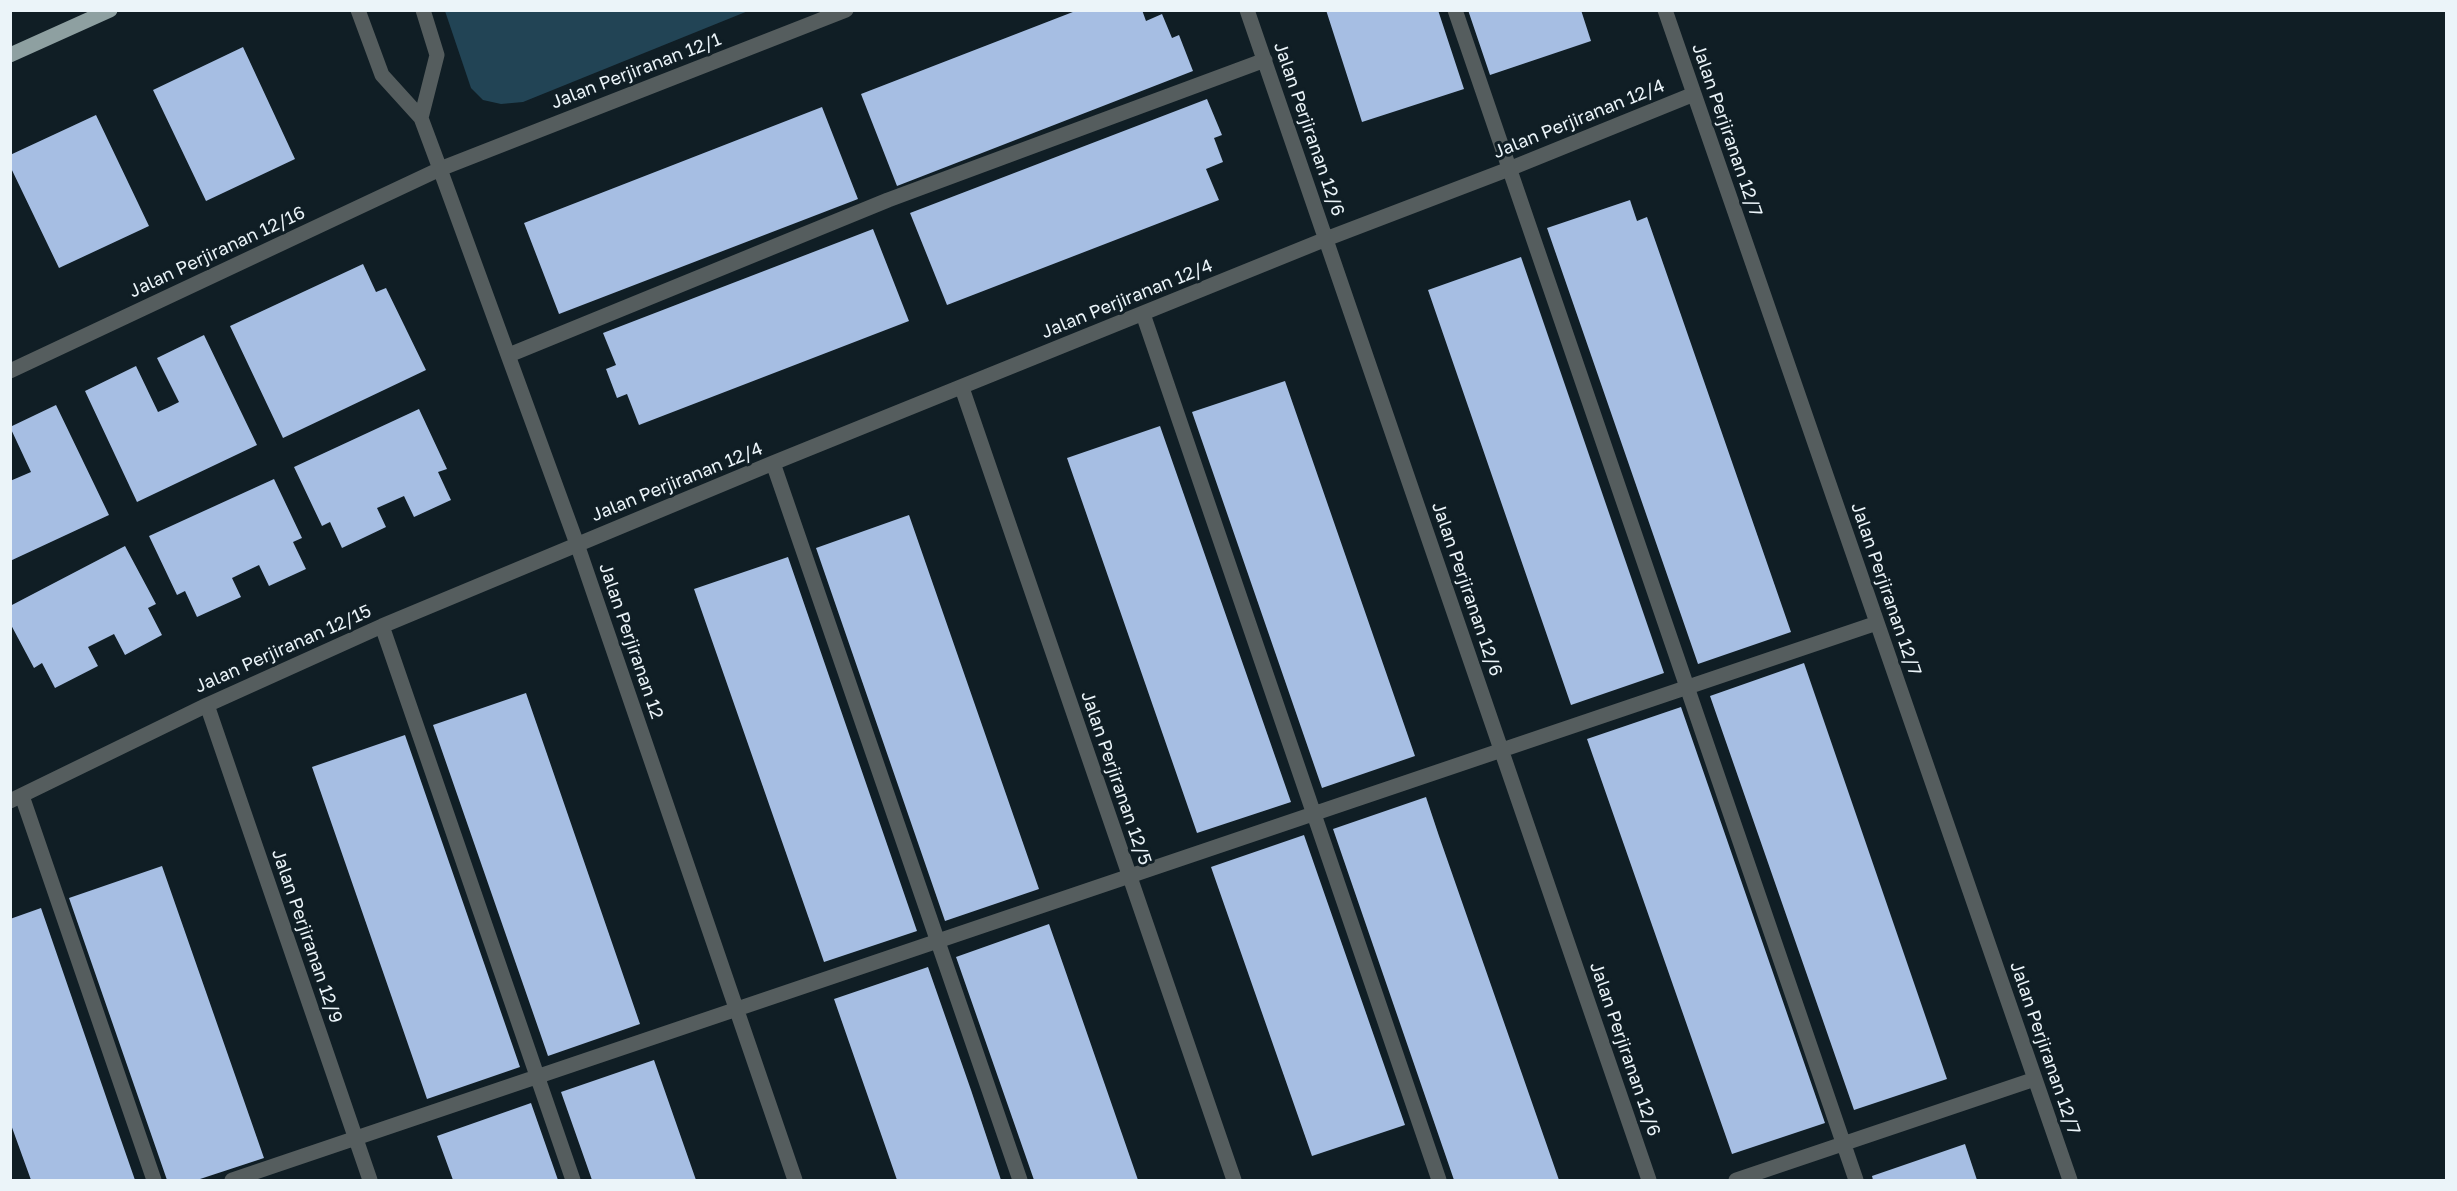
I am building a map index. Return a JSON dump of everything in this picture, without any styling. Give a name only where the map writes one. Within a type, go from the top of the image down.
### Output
[{"type":"main road","points":[[10,55],[110,10]]},
{"type":"street","name":"Jalan Perjiranan 12","points":[[358,10],[382,75],[421,118],[577,544],[795,1180]]},
{"type":"street","points":[[421,118],[437,55],[423,10]]},
{"type":"street","name":"Jalan Perjiranan 12/1","points":[[440,169],[846,10]]},
{"type":"street","name":"Jalan Perjiranan 12/6","points":[[1247,10],[1649,1180]]},
{"type":"street","points":[[1455,10],[1856,1180]]},
{"type":"street","name":"Jalan Perjiranan 12/7","points":[[1665,10],[2070,1180]]},
{"type":"street","points":[[509,355],[888,200],[1264,60]]},
{"type":"street","name":"Jalan Perjiranan 12/4","points":[[577,544],[1326,238],[1509,169],[1694,94]]},
{"type":"street","name":"Jalan Perjiranan 12/16","points":[[10,371],[440,169]]},
{"type":"street","points":[[1143,314],[1439,1180]]},
{"type":"street","name":"Jalan Perjiranan 12/5","points":[[962,388],[1234,1180]]},
{"type":"street","points":[[773,463],[1020,1180]]},
{"type":"street","name":"Jalan Perjiranan 12/15","points":[[16,799],[207,705],[382,626],[577,544]]},
{"type":"street","points":[[232,1180],[1877,623]]},
{"type":"street","points":[[382,626],[573,1180]]},
{"type":"street","name":"Jalan Perjiranan 12/9","points":[[207,705],[370,1180]]},
{"type":"street","points":[[16,799],[154,1180]]},
{"type":"street","points":[[1736,1180],[2035,1079]]},
{"type":"shaded area","points":[[445,10],[748,11],[523,102],[501,104],[483,100],[471,88]]},
{"type":"building","points":[[1078,10],[1142,10],[1146,21],[1162,14],[1172,38],[1179,35],[1193,71],[897,186],[861,94]]},
{"type":"building","points":[[1326,10],[1438,10],[1464,89],[1362,122]]},
{"type":"building","points":[[1468,10],[1581,10],[1591,41],[1490,75]]},
{"type":"building","points":[[243,47],[295,159],[206,201],[153,90]]},
{"type":"building","points":[[1207,99],[1222,135],[1214,138],[1223,162],[1206,169],[1219,200],[947,305],[910,213]]},
{"type":"building","points":[[822,107],[858,199],[559,314],[524,223]]},
{"type":"building","points":[[96,115],[149,226],[59,268],[10,166],[10,155]]},
{"type":"building","points":[[1630,200],[1637,221],[1647,217],[1791,632],[1698,664],[1547,228]]},
{"type":"building","points":[[873,229],[909,321],[639,425],[627,394],[617,398],[606,369],[616,365],[603,333]]},
{"type":"building","points":[[1521,257],[1664,673],[1571,705],[1428,290]]},
{"type":"building","points":[[363,264],[376,292],[386,288],[426,370],[283,438],[230,326]]},
{"type":"building","points":[[204,335],[257,445],[137,502],[85,391],[136,366],[158,412],[167,408],[179,402],[157,358]]},
{"type":"building","points":[[1285,381],[1415,756],[1322,788],[1192,412]]},
{"type":"building","points":[[56,405],[109,515],[10,561],[10,481],[31,472],[10,427]]},
{"type":"building","points":[[419,409],[447,469],[438,472],[451,500],[414,517],[404,496],[377,508],[386,527],[342,548],[330,522],[322,526],[294,467]]},
{"type":"building","points":[[1160,426],[1291,802],[1197,833],[1067,458]]},
{"type":"building","points":[[274,479],[302,538],[293,542],[306,569],[269,586],[259,565],[232,578],[241,597],[197,617],[185,591],[177,595],[149,536]]},
{"type":"building","points":[[909,515],[1039,889],[945,921],[816,548]]},
{"type":"building","points":[[125,546],[156,604],[148,608],[162,635],[125,655],[114,634],[88,647],[98,666],[55,688],[42,663],[34,668],[10,623],[10,606]]},
{"type":"building","points":[[788,557],[917,931],[824,962],[694,589]]},
{"type":"building","points":[[1804,663],[1947,1079],[1854,1110],[1710,696]]},
{"type":"building","points":[[526,693],[640,1024],[548,1056],[433,725]]},
{"type":"building","points":[[1681,707],[1825,1123],[1732,1154],[1587,739]]},
{"type":"building","points":[[405,735],[520,1067],[427,1099],[312,767]]},
{"type":"building","points":[[1426,797],[1559,1180],[1454,1180],[1333,829]]},
{"type":"building","points":[[1304,835],[1405,1125],[1312,1156],[1211,867]]},
{"type":"building","points":[[162,866],[264,1158],[197,1180],[167,1180],[69,898]]},
{"type":"building","points":[[41,908],[135,1180],[31,1180],[10,1122],[10,919]]},
{"type":"building","points":[[1049,924],[1138,1180],[1034,1180],[956,957]]},
{"type":"building","points":[[928,967],[1001,1180],[897,1180],[834,999]]},
{"type":"building","points":[[654,1060],[696,1180],[592,1180],[561,1092]]},
{"type":"building","points":[[531,1103],[558,1180],[453,1180],[437,1136]]},
{"type":"building","points":[[1965,1144],[1977,1180],[1873,1180],[1872,1176]]}]
